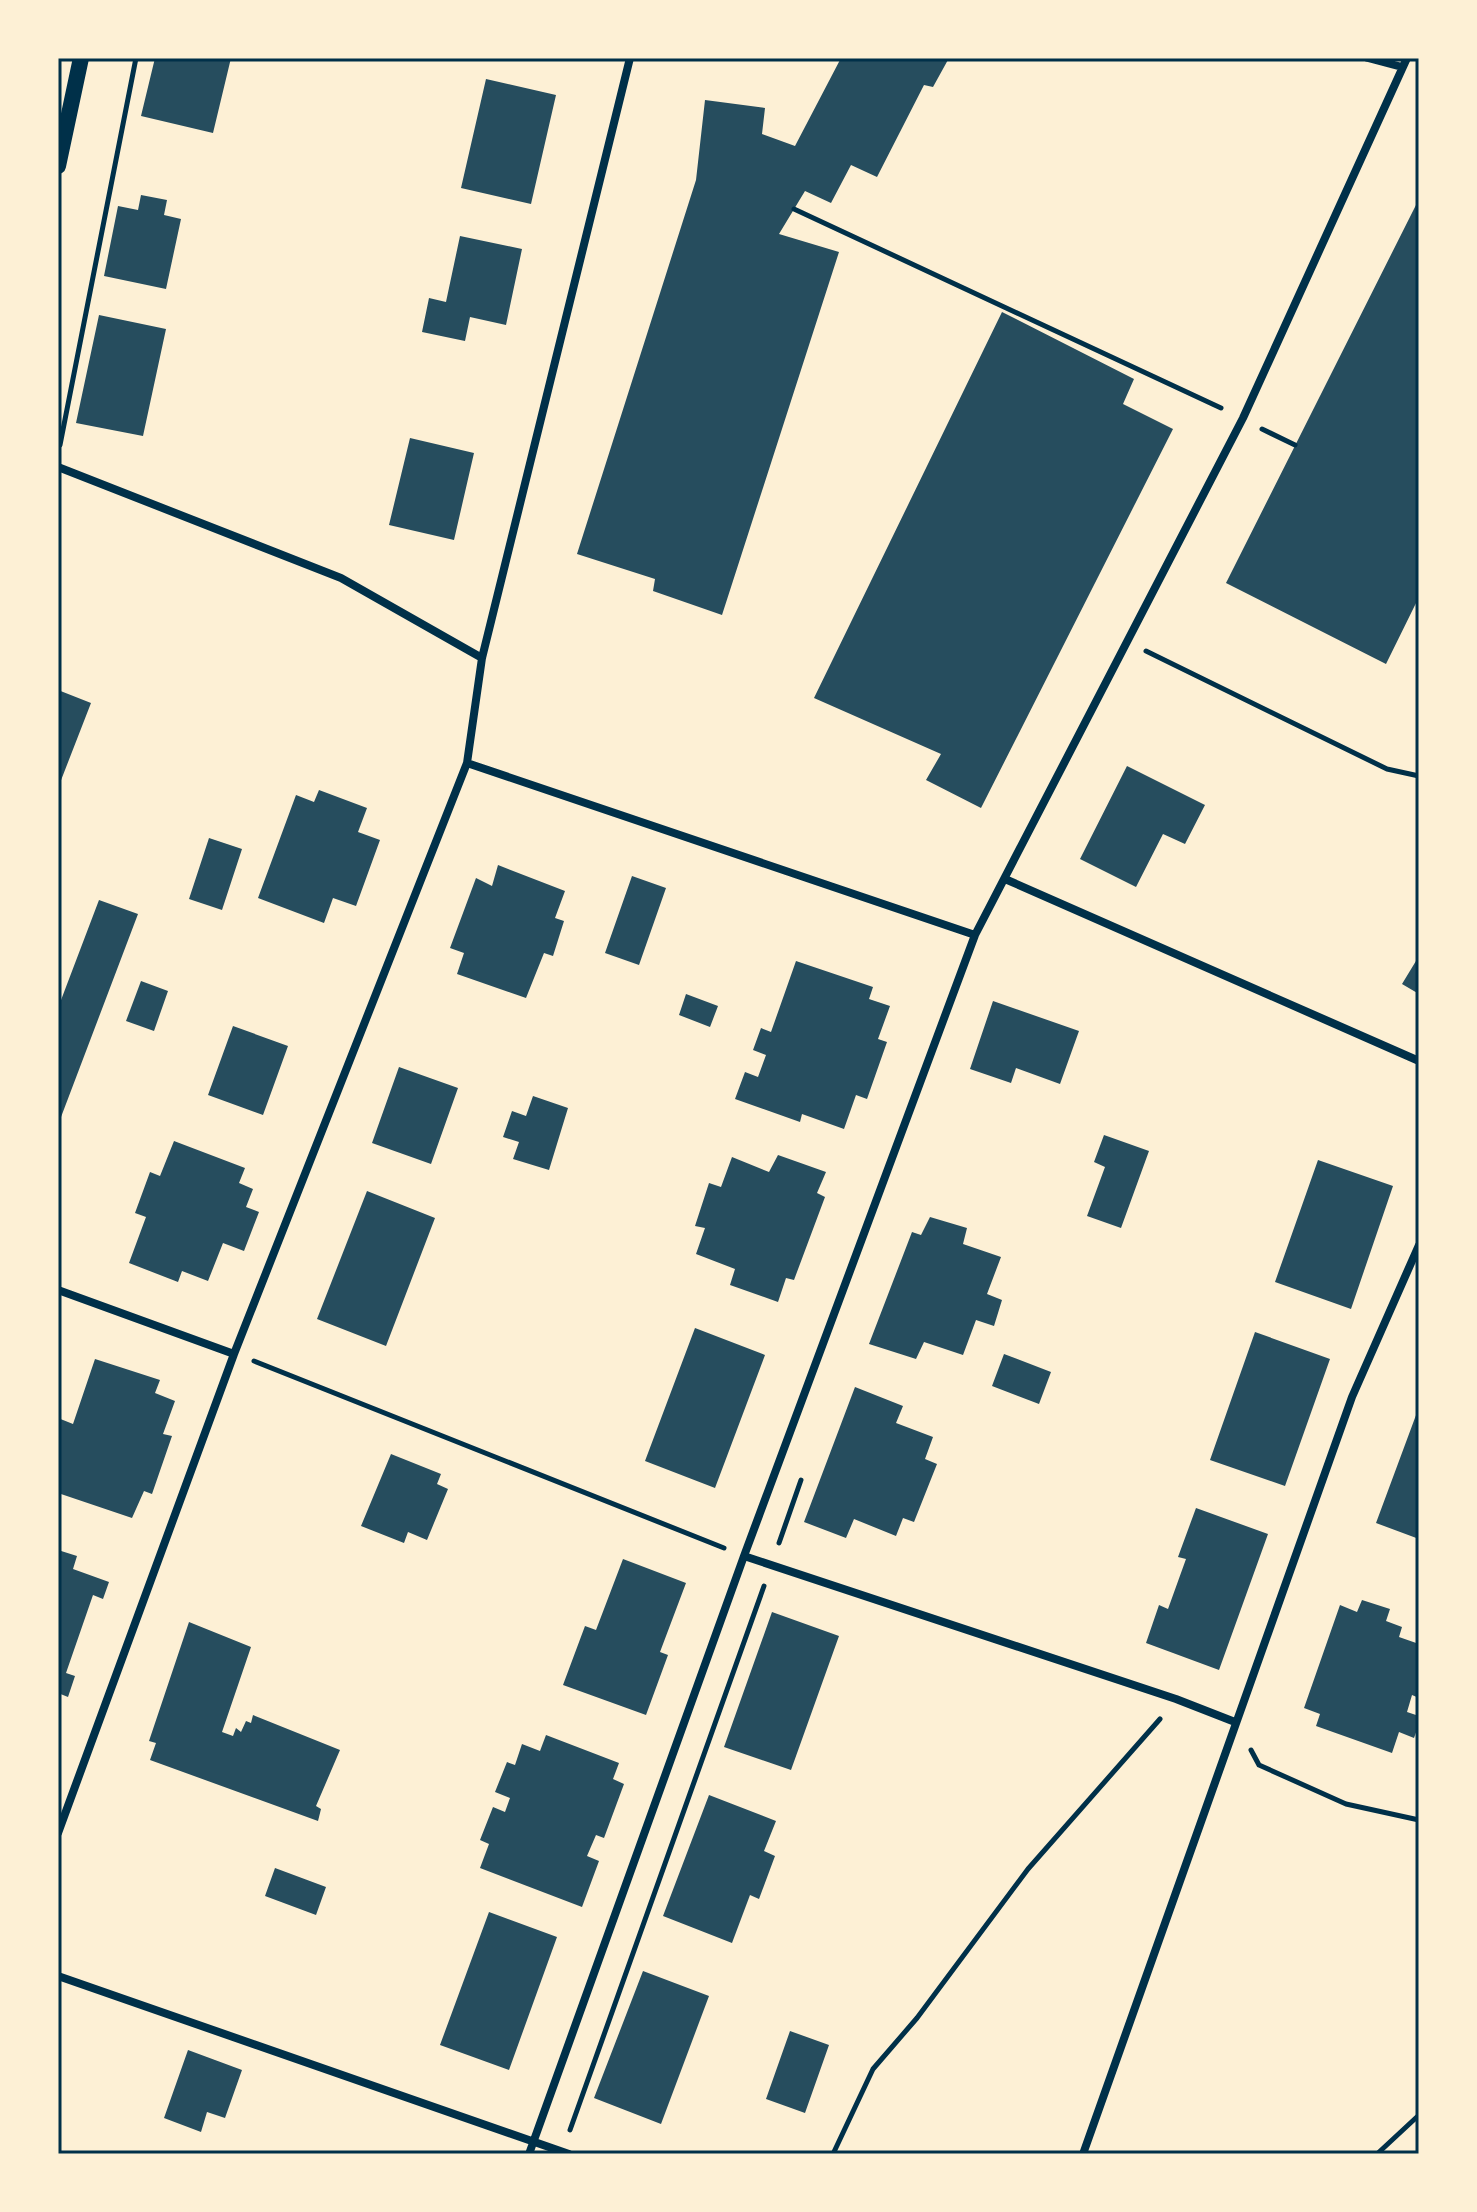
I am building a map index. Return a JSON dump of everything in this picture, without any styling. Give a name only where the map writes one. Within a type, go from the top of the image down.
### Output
[{"type":"main road","points":[[58,166],[81,58]]},
{"type":"street","points":[[58,1833],[234,1354],[467,763],[482,658],[630,58]]},
{"type":"street","points":[[1368,58],[1402,67]]},
{"type":"street","points":[[529,2154],[744,1556],[975,935],[1243,418],[1407,58]]},
{"type":"street","points":[[58,467],[341,578],[482,658]]},
{"type":"street","points":[[467,763],[975,935]]},
{"type":"street","points":[[1005,879],[1419,1061]]},
{"type":"street","points":[[1083,2154],[1352,1397],[1419,1245]]},
{"type":"street","points":[[58,1290],[234,1354]]},
{"type":"street","points":[[744,1556],[1176,1699],[1235,1722]]},
{"type":"street","points":[[58,1976],[566,2153]]},
{"type":"path","points":[[58,453],[136,58]]},
{"type":"path","points":[[794,209],[1295,445]]},
{"type":"path","points":[[1256,443],[1269,415]]},
{"type":"path","points":[[1149,653],[1156,639]]},
{"type":"path","points":[[1127,642],[1387,769],[1419,776]]},
{"type":"path","points":[[234,1354],[744,1556]]},
{"type":"path","points":[[566,2153],[803,1475]]},
{"type":"path","points":[[833,2154],[873,2069],[917,2018],[1028,1869],[1176,1699]]},
{"type":"path","points":[[1274,1772],[1346,1804],[1419,1820]]},
{"type":"path","points":[[1377,2154],[1419,2115]]},
{"type":"building","points":[[155,58],[231,58],[213,133],[141,116]]},
{"type":"building","points":[[841,58],[949,58],[933,87],[924,85],[877,177],[851,165],[831,203],[805,191],[779,234],[839,252],[722,615],[653,591],[655,579],[577,554],[696,180],[705,100],[765,108],[762,134],[795,146]]},
{"type":"building","points":[[486,79],[556,95],[531,204],[461,188]]},
{"type":"building","points":[[141,195],[167,200],[164,215],[181,219],[166,289],[104,276],[118,206],[138,210]]},
{"type":"building","points":[[1419,199],[1419,597],[1386,664],[1226,583]]},
{"type":"building","points":[[460,236],[522,249],[506,325],[470,317],[465,341],[422,332],[429,298],[446,302]]},
{"type":"building","points":[[1002,312],[1134,379],[1123,404],[1173,429],[981,808],[926,780],[941,754],[814,698]]},
{"type":"building","points":[[99,315],[166,329],[143,436],[76,423]]},
{"type":"building","points":[[410,438],[474,453],[454,540],[389,525]]},
{"type":"building","points":[[58,690],[91,703],[58,788]]},
{"type":"building","points":[[1127,766],[1205,805],[1185,844],[1163,834],[1136,887],[1080,859]]},
{"type":"building","points":[[319,790],[367,808],[358,832],[380,840],[356,906],[333,898],[324,923],[258,898],[296,795],[314,802]]},
{"type":"building","points":[[209,838],[242,849],[222,910],[189,899]]},
{"type":"building","points":[[498,865],[565,891],[555,918],[564,921],[553,956],[544,953],[526,998],[457,974],[464,953],[450,948],[476,878],[492,886]]},
{"type":"building","points":[[632,876],[666,888],[639,965],[605,953]]},
{"type":"building","points":[[99,900],[138,914],[58,1125],[58,1008]]},
{"type":"building","points":[[1419,956],[1419,994],[1402,984]]},
{"type":"building","points":[[796,961],[873,987],[869,999],[890,1006],[878,1039],[887,1042],[867,1099],[856,1095],[844,1129],[802,1114],[800,1122],[735,1099],[745,1072],[758,1077],[766,1055],[753,1050],[761,1028],[771,1032]]},
{"type":"building","points":[[141,981],[168,991],[154,1031],[126,1021]]},
{"type":"building","points":[[686,994],[718,1006],[710,1027],[679,1015]]},
{"type":"building","points":[[993,1001],[1079,1031],[1060,1084],[1016,1068],[1011,1083],[970,1069]]},
{"type":"building","points":[[233,1026],[288,1046],[263,1115],[208,1095]]},
{"type":"building","points":[[399,1067],[458,1088],[431,1164],[372,1143]]},
{"type":"building","points":[[533,1096],[568,1108],[549,1170],[513,1159],[519,1142],[503,1137],[512,1111],[526,1116]]},
{"type":"building","points":[[1104,1135],[1149,1151],[1121,1228],[1087,1216],[1105,1167],[1094,1162]]},
{"type":"building","points":[[174,1141],[245,1168],[239,1183],[253,1189],[246,1207],[259,1212],[244,1251],[223,1243],[208,1281],[182,1271],[178,1282],[129,1263],[146,1217],[135,1213],[150,1172],[160,1176]]},
{"type":"building","points":[[778,1155],[826,1172],[817,1193],[825,1197],[794,1280],[786,1278],[778,1302],[730,1285],[735,1269],[696,1254],[705,1228],[695,1226],[709,1183],[721,1187],[732,1157],[769,1172]]},
{"type":"building","points":[[1318,1160],[1393,1186],[1351,1309],[1275,1282]]},
{"type":"building","points":[[367,1191],[435,1218],[386,1346],[317,1319]]},
{"type":"building","points":[[930,1217],[967,1228],[963,1244],[1001,1257],[987,1294],[1002,1300],[994,1326],[976,1320],[963,1355],[924,1342],[916,1359],[869,1344],[912,1232],[921,1235]]},
{"type":"building","points":[[695,1328],[765,1355],[715,1488],[645,1461]]},
{"type":"building","points":[[1255,1332],[1330,1359],[1285,1486],[1210,1460]]},
{"type":"building","points":[[1004,1354],[1051,1372],[1039,1404],[992,1386]]},
{"type":"building","points":[[95,1359],[160,1380],[155,1393],[175,1401],[163,1434],[172,1436],[152,1494],[144,1491],[132,1518],[58,1493],[58,1418],[73,1424]]},
{"type":"building","points":[[855,1387],[903,1406],[896,1423],[933,1437],[925,1459],[937,1464],[914,1522],[903,1518],[896,1536],[854,1519],[846,1538],[804,1522]]},
{"type":"building","points":[[1419,1407],[1419,1539],[1376,1523]]},
{"type":"building","points":[[391,1454],[441,1474],[437,1484],[448,1489],[427,1540],[408,1532],[404,1543],[361,1526]]},
{"type":"building","points":[[1196,1508],[1268,1534],[1219,1670],[1146,1643],[1159,1605],[1168,1609],[1186,1559],[1178,1557]]},
{"type":"building","points":[[58,1550],[77,1556],[73,1569],[109,1582],[103,1599],[93,1595],[66,1673],[75,1676],[68,1697],[58,1693]]},
{"type":"building","points":[[623,1559],[686,1583],[660,1652],[668,1655],[646,1715],[563,1685],[585,1626],[596,1630]]},
{"type":"building","points":[[1362,1600],[1390,1609],[1386,1621],[1402,1627],[1399,1637],[1419,1644],[1419,1698],[1412,1695],[1407,1712],[1419,1716],[1419,1724],[1414,1738],[1399,1732],[1392,1753],[1316,1726],[1320,1714],[1304,1708],[1340,1605],[1357,1612]]},
{"type":"building","points":[[772,1612],[839,1636],[791,1770],[724,1747]]},
{"type":"building","points":[[189,1622],[251,1647],[222,1732],[233,1736],[236,1728],[241,1732],[246,1721],[251,1723],[253,1715],[340,1750],[316,1806],[321,1809],[318,1821],[150,1760],[156,1743],[149,1741]]},
{"type":"building","points":[[546,1735],[619,1763],[613,1779],[624,1784],[604,1838],[596,1835],[587,1856],[599,1861],[582,1907],[480,1868],[489,1844],[480,1840],[493,1807],[505,1812],[510,1798],[495,1792],[507,1762],[515,1765],[522,1744],[540,1751]]},
{"type":"building","points":[[709,1795],[776,1821],[764,1851],[775,1856],[759,1899],[750,1895],[732,1943],[663,1916]]},
{"type":"building","points":[[275,1868],[326,1887],[316,1915],[265,1896]]},
{"type":"building","points":[[489,1912],[557,1937],[509,2070],[440,2045]]},
{"type":"building","points":[[643,1971],[709,1996],[661,2124],[594,2098]]},
{"type":"building","points":[[790,2031],[829,2045],[805,2113],[766,2099]]},
{"type":"building","points":[[188,2050],[242,2070],[225,2118],[207,2112],[201,2132],[164,2118]]}]
